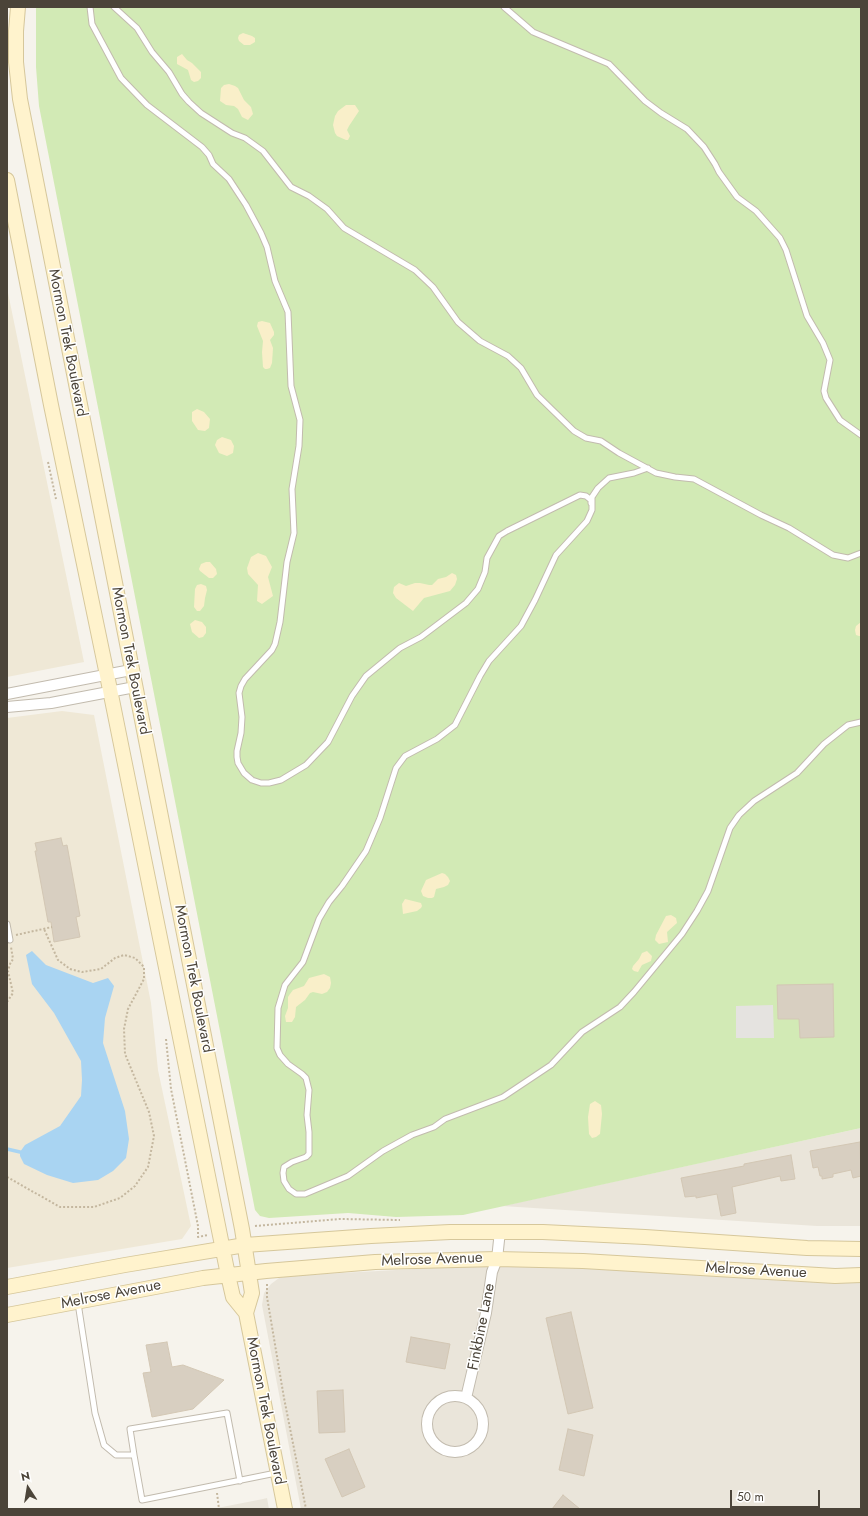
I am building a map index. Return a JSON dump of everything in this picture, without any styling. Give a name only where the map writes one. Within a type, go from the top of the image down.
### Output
[{"type":"main road","name":"Mormon Trek Boulevard","points":[[18,7],[16,62],[20,99],[245,1245],[252,1293],[246,1314]]},
{"type":"main road","name":"Mormon Trek Boulevard","points":[[7,180],[51,404],[108,675],[222,1248],[233,1297],[246,1314],[285,1509]]},
{"type":"main road","name":"Melrose Avenue","points":[[7,1287],[245,1245],[450,1232],[500,1231],[629,1236],[800,1247],[861,1249]]},
{"type":"main road","name":"Melrose Avenue","points":[[7,1315],[188,1281],[228,1275],[375,1262],[497,1259],[583,1261],[827,1275],[861,1275]]},
{"type":"street","points":[[7,694],[131,670]]},
{"type":"street","points":[[7,707],[51,703],[135,687]]},
{"type":"street","name":"Finkbine Lane","points":[[466,1398],[486,1313],[492,1272],[497,1259],[500,1231]]},
{"type":"street","points":[[453,1396],[466,1398],[479,1409],[482,1416],[483,1431],[479,1439],[467,1450],[460,1452],[445,1451],[436,1445],[429,1437],[427,1419],[430,1410],[434,1405],[446,1397],[453,1396]]},
{"type":"lane","points":[[90,7],[92,24],[121,78],[147,105],[202,147],[209,155],[213,164],[229,179],[246,205],[267,247],[275,281],[288,312],[291,386],[300,420],[299,446],[292,489],[294,533],[287,562],[276,644],[245,679],[239,693],[242,717],[237,757],[238,763],[244,774],[252,780],[261,783],[269,783],[281,780],[292,774],[314,758],[328,742],[352,696],[366,676],[400,648],[421,637],[466,603],[478,588],[485,572],[487,558],[499,536],[506,531],[580,495],[586,496],[591,500],[592,510]]},
{"type":"lane","points":[[114,7],[137,28],[152,52],[169,72],[182,94],[201,113],[232,133],[245,138],[263,151],[291,187],[309,196],[327,209],[344,228],[415,270],[433,287],[458,322],[480,341],[508,356],[521,368],[537,395],[574,431],[586,438],[601,441],[619,453],[656,473],[694,479],[788,528],[833,556],[848,558],[861,553]]},
{"type":"lane","points":[[504,7],[533,32],[609,64],[645,101],[687,129],[704,147],[719,172],[737,197],[756,211],[780,238],[786,250],[807,316],[824,343],[830,360],[825,385],[826,398],[840,420],[861,435]]},
{"type":"lane","points":[[648,468],[634,473],[609,478],[598,488],[592,497],[592,510],[587,521],[556,555],[521,626],[489,661],[455,725],[437,740],[405,756],[396,768],[380,818],[366,850],[342,886],[329,902],[317,926],[303,962],[285,985],[278,1008],[277,1048],[280,1055],[288,1064],[306,1078],[309,1090],[307,1115],[309,1154],[306,1157],[292,1162],[284,1167],[282,1173],[284,1181],[289,1189],[296,1194],[305,1194],[348,1176],[383,1151],[412,1135],[434,1127],[446,1119],[503,1097],[551,1065],[582,1032],[620,1007],[682,934],[708,891],[730,828],[739,815],[754,801],[798,773],[824,744],[848,725],[861,722]]},
{"type":"lane","points":[[7,924],[10,938]]},
{"type":"lane","points":[[77,1302],[94,1413],[104,1445],[116,1456],[134,1455]]},
{"type":"lane","points":[[240,1481],[227,1413],[130,1429],[142,1500],[216,1486],[240,1481],[278,1473]]},
{"type":"path","points":[[7,1002],[13,993],[8,971],[13,958],[10,938],[52,927]]},
{"type":"path","points":[[7,1177],[60,1207],[94,1207],[120,1198],[135,1186],[148,1167],[154,1136],[149,1112],[125,1054],[124,1029],[128,1009],[144,979],[144,967],[135,958],[124,955],[115,958],[101,969],[82,972],[70,969],[58,960],[44,929]]},
{"type":"path","points":[[166,1037],[171,1089],[198,1226],[198,1237]]},
{"type":"path","points":[[260,1226],[340,1219],[400,1220]]},
{"type":"path","points":[[268,1289],[267,1297],[272,1328],[306,1509]]},
{"type":"path","points":[[216,1486],[219,1509]]},
{"type":"shaded area","points":[[7,288],[84,662],[7,677]]},
{"type":"shaded area","points":[[62,711],[94,715],[151,1003],[158,1070],[191,1226],[182,1239],[7,1268],[7,718]]},
{"type":"shaded area","points":[[773,1005],[774,1038],[736,1038],[736,1006]]},
{"type":"shaded area","points":[[861,1128],[861,1226],[817,1226],[502,1206]]},
{"type":"shaded area","points":[[520,1266],[587,1268],[803,1282],[861,1283],[861,1509],[301,1509],[262,1305],[264,1293],[271,1284],[279,1278],[288,1276],[450,1267]]},
{"type":"shaded area","points":[[267,1498],[269,1509],[212,1509],[263,1499]]},
{"type":"green space","points":[[36,7],[861,7],[861,1128],[463,1215],[396,1217],[348,1213],[269,1218],[260,1216],[255,1210],[39,106],[36,67]]},
{"type":"sand","points":[[243,33],[255,38],[255,42],[250,45],[244,45],[238,38],[239,35]]},
{"type":"sand","points":[[182,54],[201,72],[201,78],[198,81],[194,82],[191,80],[188,70],[177,64],[177,57]]},
{"type":"sand","points":[[229,84],[238,88],[244,100],[251,107],[253,114],[248,120],[242,117],[238,109],[234,106],[226,105],[220,101],[221,88],[224,85]]},
{"type":"sand","points":[[346,105],[355,105],[359,111],[347,130],[350,136],[348,140],[337,136],[333,125],[338,111]]},
{"type":"sand","points":[[262,321],[270,323],[274,332],[274,335],[270,340],[273,348],[272,363],[270,368],[267,369],[263,367],[263,341],[257,326],[258,322]]},
{"type":"sand","points":[[197,409],[204,412],[210,419],[209,428],[205,431],[198,430],[192,421],[192,412]]},
{"type":"sand","points":[[222,437],[231,440],[234,446],[233,453],[227,456],[219,453],[215,445],[217,440]]},
{"type":"sand","points":[[258,553],[266,556],[272,567],[268,577],[273,596],[262,604],[257,601],[258,585],[248,574],[247,568],[251,557]]},
{"type":"sand","points":[[210,562],[216,569],[217,574],[213,578],[209,578],[199,569],[201,564]]},
{"type":"sand","points":[[452,573],[456,575],[457,579],[455,585],[450,591],[424,598],[413,611],[396,598],[393,593],[394,587],[399,583],[406,586],[415,583],[432,585],[438,579],[446,577]]},
{"type":"sand","points":[[201,584],[206,586],[207,590],[204,606],[200,611],[197,611],[194,607],[195,589],[197,585]]},
{"type":"sand","points":[[195,620],[202,622],[206,627],[206,633],[203,637],[199,638],[192,632],[190,624]]},
{"type":"sand","points":[[861,622],[861,636],[859,636],[856,635],[855,630],[856,626]]},
{"type":"sand","points":[[442,873],[448,877],[450,881],[448,885],[436,889],[434,897],[432,898],[423,896],[421,891],[426,880]]},
{"type":"sand","points":[[405,899],[421,903],[422,906],[417,911],[403,914],[402,904]]},
{"type":"sand","points":[[671,915],[676,918],[677,923],[667,932],[668,942],[659,944],[655,940],[656,935],[666,916]]},
{"type":"sand","points":[[647,951],[652,956],[651,961],[642,965],[638,972],[634,971],[632,969],[633,966],[642,953]]},
{"type":"sand","points":[[324,974],[330,977],[331,983],[327,992],[322,994],[313,992],[310,993],[305,1000],[296,1007],[295,1017],[292,1022],[286,1022],[285,1016],[288,1008],[288,997],[293,990],[304,986],[309,978]]},
{"type":"sand","points":[[595,1101],[601,1105],[602,1114],[600,1134],[592,1138],[589,1134],[588,1117],[590,1104]]},
{"type":"water","points":[[32,951],[46,965],[93,983],[108,978],[114,986],[105,1018],[103,1043],[125,1111],[129,1139],[126,1158],[113,1171],[98,1180],[73,1183],[47,1175],[24,1164],[20,1156],[20,1152],[25,1145],[60,1126],[81,1096],[82,1080],[81,1061],[54,1013],[32,984],[26,955]]},
{"type":"building","points":[[61,838],[63,846],[67,845],[80,916],[76,917],[80,937],[54,942],[51,922],[48,922],[35,851],[37,851],[35,843]]},
{"type":"building","points":[[833,984],[834,1037],[800,1038],[799,1019],[778,1019],[777,985]]},
{"type":"building","points":[[860,1142],[861,1176],[853,1178],[851,1170],[833,1174],[833,1177],[822,1179],[818,1167],[813,1168],[810,1151]]},
{"type":"building","points":[[791,1155],[795,1179],[781,1181],[780,1176],[732,1187],[736,1213],[721,1216],[717,1194],[696,1198],[696,1196],[685,1197],[681,1178]]},
{"type":"building","points":[[571,1312],[593,1408],[568,1414],[546,1318]]},
{"type":"building","points":[[411,1337],[450,1344],[445,1369],[406,1362]]},
{"type":"building","points":[[167,1342],[172,1367],[183,1365],[224,1380],[193,1409],[152,1417],[143,1373],[151,1372],[146,1345]]},
{"type":"building","points":[[343,1390],[345,1432],[319,1433],[317,1391]]},
{"type":"building","points":[[568,1429],[593,1435],[584,1476],[559,1470]]},
{"type":"building","points":[[349,1449],[365,1487],[342,1497],[325,1459]]},
{"type":"building","points":[[563,1495],[580,1509],[552,1509]]},
{"type":"waterway","points":[[7,1149],[20,1152]]}]
